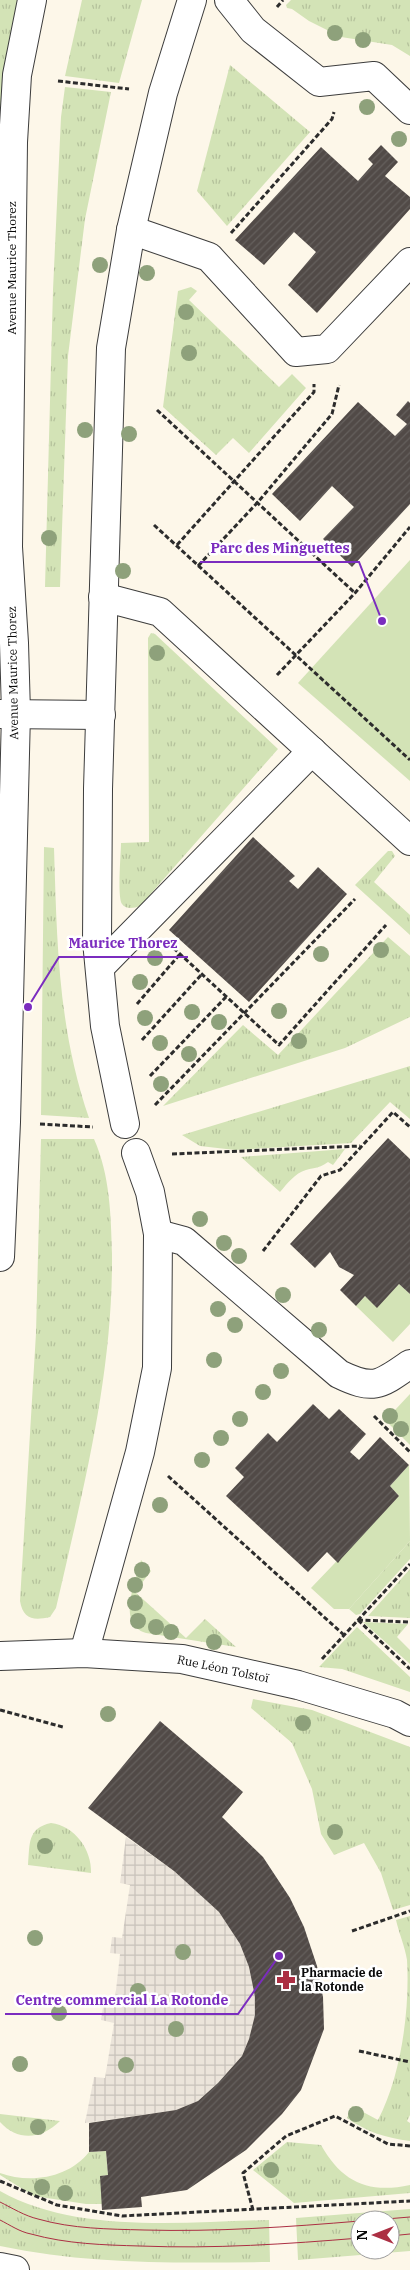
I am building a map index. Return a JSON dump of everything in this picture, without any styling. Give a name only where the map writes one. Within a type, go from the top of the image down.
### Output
[{"type":"street","name":"Avenue Maurice Thorez","points":[[0,1257],[6,1122],[8,713],[14,642],[8,547],[13,142],[17,74],[32,0]]},
{"type":"street","points":[[124,1124],[105,1026],[97,941],[97,844],[111,348],[131,230],[163,93],[192,0]]},
{"type":"street","points":[[229,0],[254,30],[320,82],[374,76],[410,110]]},
{"type":"street","points":[[131,230],[209,257],[296,352],[313,352],[327,349],[410,262]]},
{"type":"street","points":[[103,597],[160,612],[410,842]]},
{"type":"street","points":[[8,713],[101,715]]},
{"type":"street","points":[[100,967],[312,751]]},
{"type":"street","points":[[84,1653],[140,1452],[157,1368],[158,1234],[150,1192],[136,1153]]},
{"type":"street","points":[[158,1234],[184,1242],[340,1374],[359,1384],[383,1382],[410,1364]]},
{"type":"street","name":"Rue Léon Tolstoï","points":[[0,1656],[84,1653],[182,1659],[298,1685],[394,1714],[410,1722]]},
{"type":"street","points":[[0,2267],[15,2270]]},
{"type":"path","points":[[209,257],[332,119],[346,79]]},
{"type":"path","points":[[58,81],[163,93]]},
{"type":"path","points":[[177,545],[314,392],[313,352]]},
{"type":"path","points":[[198,566],[258,502],[332,414],[340,385]]},
{"type":"path","points":[[157,410],[355,593]]},
{"type":"path","points":[[154,525],[410,760]]},
{"type":"path","points":[[255,699],[355,593],[410,527]]},
{"type":"path","points":[[153,1107],[355,899]]},
{"type":"path","points":[[144,921],[279,1045],[386,926]]},
{"type":"path","points":[[132,1010],[180,954]]},
{"type":"path","points":[[137,1045],[202,974]]},
{"type":"path","points":[[146,1080],[226,997]]},
{"type":"path","points":[[263,1251],[321,1176],[340,1170],[393,1112],[410,1127]]},
{"type":"path","points":[[31,1123],[89,1128],[124,1124]]},
{"type":"path","points":[[171,1154],[361,1146]]},
{"type":"path","points":[[370,1384],[374,1418],[410,1452]]},
{"type":"path","points":[[140,1452],[344,1635]]},
{"type":"path","points":[[298,1685],[410,1564]]},
{"type":"path","points":[[358,1620],[410,1622]]},
{"type":"path","points":[[358,1620],[410,1669]]},
{"type":"path","points":[[0,1710],[63,1727]]},
{"type":"path","points":[[352,1931],[410,1912]]},
{"type":"path","points":[[359,2051],[410,2062]]},
{"type":"path","points":[[253,2210],[243,2173],[286,2136],[326,2119],[335,2116],[388,2144],[410,2146]]},
{"type":"path","points":[[0,2181],[57,2205],[122,2216],[410,2201]]},
{"type":"green space","points":[[0,0],[17,0],[8,58],[0,241]]},
{"type":"green space","points":[[82,0],[142,0],[119,83],[65,76]]},
{"type":"green space","points":[[291,0],[410,0],[410,56],[392,45],[341,37],[287,8],[286,5]]},
{"type":"green space","points":[[230,65],[310,132],[227,226],[197,191]]},
{"type":"green space","points":[[65,87],[111,92],[85,219],[68,356],[60,587],[45,587],[53,290],[61,117]]},
{"type":"green space","points":[[191,287],[197,291],[189,300],[279,387],[292,374],[306,388],[249,453],[233,438],[216,455],[163,407],[178,291]]},
{"type":"green space","points":[[410,560],[410,781],[298,683]]},
{"type":"green space","points":[[151,633],[155,634],[278,749],[140,906],[131,908],[124,906],[121,900],[119,884],[121,843],[149,842],[148,638]]},
{"type":"green space","points":[[44,847],[54,848],[58,951],[65,1018],[71,1051],[89,1118],[41,1115]]},
{"type":"green space","points":[[388,851],[392,851],[395,856],[374,882],[410,915],[410,935],[355,885]]},
{"type":"green space","points":[[388,937],[410,956],[410,1017],[345,1048],[163,1106],[243,1025],[278,1055]]},
{"type":"green space","points":[[410,1066],[410,1119],[390,1102],[351,1143],[235,1150],[200,1146],[182,1135]]},
{"type":"green space","points":[[41,1139],[94,1139],[106,1181],[110,1210],[112,1254],[107,1344],[95,1432],[56,1608],[50,1617],[39,1619],[26,1615],[20,1601],[36,1333]]},
{"type":"green space","points":[[345,1149],[333,1165],[328,1162],[319,1167],[302,1171],[280,1192],[241,1157]]},
{"type":"green space","points":[[399,1284],[410,1294],[410,1324],[393,1342],[356,1306],[365,1296],[377,1307]]},
{"type":"green space","points":[[410,1394],[410,1445],[382,1417],[395,1410]]},
{"type":"green space","points":[[409,1465],[410,1541],[349,1609],[334,1609],[311,1588],[399,1496],[390,1486]]},
{"type":"green space","points":[[410,1541],[410,1559],[360,1614],[356,1615],[349,1609]]},
{"type":"green space","points":[[141,1560],[151,1571],[135,1592],[186,1638],[205,1619],[236,1647],[146,1633],[137,1628],[132,1621],[130,1601]]},
{"type":"green space","points":[[410,1569],[410,1618],[368,1616]]},
{"type":"green space","points":[[363,1622],[408,1624],[397,1637],[410,1650],[410,1664]]},
{"type":"green space","points":[[357,1627],[410,1677],[410,1692],[342,1669],[319,1667]]},
{"type":"green space","points":[[253,1699],[312,1710],[410,1747],[410,1905],[393,1910],[381,1873],[364,1843],[334,1855],[321,1834],[312,1789],[292,1743],[251,1708]]},
{"type":"green space","points":[[51,1823],[68,1829],[80,1840],[89,1856],[91,1873],[28,1865],[31,1838],[43,1825]]},
{"type":"green space","points":[[410,1916],[410,2115],[407,2121],[410,2123],[410,2141],[377,2134],[347,2118],[352,2106],[378,2120],[393,2083],[402,2042],[408,1979],[406,1955],[396,1920]]},
{"type":"green space","points":[[0,2114],[60,2121],[46,2132],[30,2136],[14,2133],[7,2128],[0,2122]]},
{"type":"green space","points":[[287,2142],[321,2145],[338,2168],[358,2182],[381,2188],[410,2185],[410,2193],[294,2203],[253,2170]]},
{"type":"green space","points":[[106,2151],[108,2175],[101,2176],[102,2204],[86,2204],[34,2196],[0,2175],[0,2173],[24,2178],[48,2176],[71,2168],[89,2152]]},
{"type":"green space","points":[[0,2191],[30,2205],[62,2214],[96,2220],[167,2223],[269,2220],[270,2262],[135,2262],[101,2260],[68,2257],[0,2246]]},
{"type":"green space","points":[[410,2209],[410,2251],[400,2252],[400,2210],[397,2210]]},
{"type":"green space","points":[[350,2214],[350,2256],[298,2260],[296,2218]]},
{"type":"shaded area","points":[[126,1837],[174,1871],[219,1912],[240,1944],[249,1967],[255,1997],[255,2015],[249,2039],[242,2056],[218,2083],[198,2101],[176,2110],[85,2123],[94,2077],[105,2078],[114,2023],[101,2020],[103,2007],[114,2008],[120,1954],[110,1953],[112,1937],[122,1938],[130,1885],[120,1883]]},
{"type":"building","points":[[381,145],[398,162],[385,176],[410,197],[410,209],[317,313],[288,285],[316,252],[294,232],[264,265],[235,240],[321,147],[358,181],[373,164],[368,159]]},
{"type":"building","points":[[408,401],[410,403],[410,504],[352,567],[323,539],[354,507],[332,486],[300,521],[272,494],[358,402],[395,436],[407,424],[396,415]]},
{"type":"building","points":[[253,837],[295,876],[289,881],[298,889],[318,867],[347,894],[249,1002],[169,930]]},
{"type":"building","points":[[388,1138],[410,1159],[410,1294],[399,1284],[377,1308],[365,1296],[356,1306],[340,1290],[354,1275],[339,1267],[330,1252],[315,1268],[290,1244]]},
{"type":"building","points":[[313,1404],[329,1419],[339,1409],[366,1434],[350,1452],[359,1460],[380,1437],[409,1465],[390,1486],[399,1496],[338,1563],[327,1552],[308,1572],[226,1496],[244,1477],[235,1468],[268,1433],[277,1442]]},
{"type":"building","points":[[160,1721],[243,1792],[222,1817],[263,1857],[290,1898],[304,1927],[317,1966],[323,1997],[324,2029],[301,2090],[282,2114],[246,2150],[187,2190],[141,2197],[142,2207],[102,2210],[100,2176],[108,2175],[106,2151],[89,2152],[89,2123],[176,2110],[198,2101],[218,2083],[242,2056],[249,2039],[255,2015],[255,1997],[249,1967],[240,1944],[219,1912],[174,1871],[88,1808]]},
{"type":"tram line","points":[[0,2202],[23,2214],[38,2219],[77,2227],[104,2229],[225,2230],[350,2222]]},
{"type":"tram line","points":[[400,2218],[410,2217]]},
{"type":"tram line","points":[[0,2220],[23,2232],[45,2237],[72,2242],[113,2245],[223,2246],[350,2239]]},
{"type":"tram line","points":[[400,2235],[410,2234]]},
{"type":"place","name":"Parc des Minguettes","points":[[382,621]]},
{"type":"place","name":"Maurice Thorez","points":[[28,1007]]},
{"type":"place","name":"Centre commercial La Rotonde","points":[[279,1956]]},
{"type":"place","name":"Pharmacie de la Rotonde","points":[[286,1980]]}]
